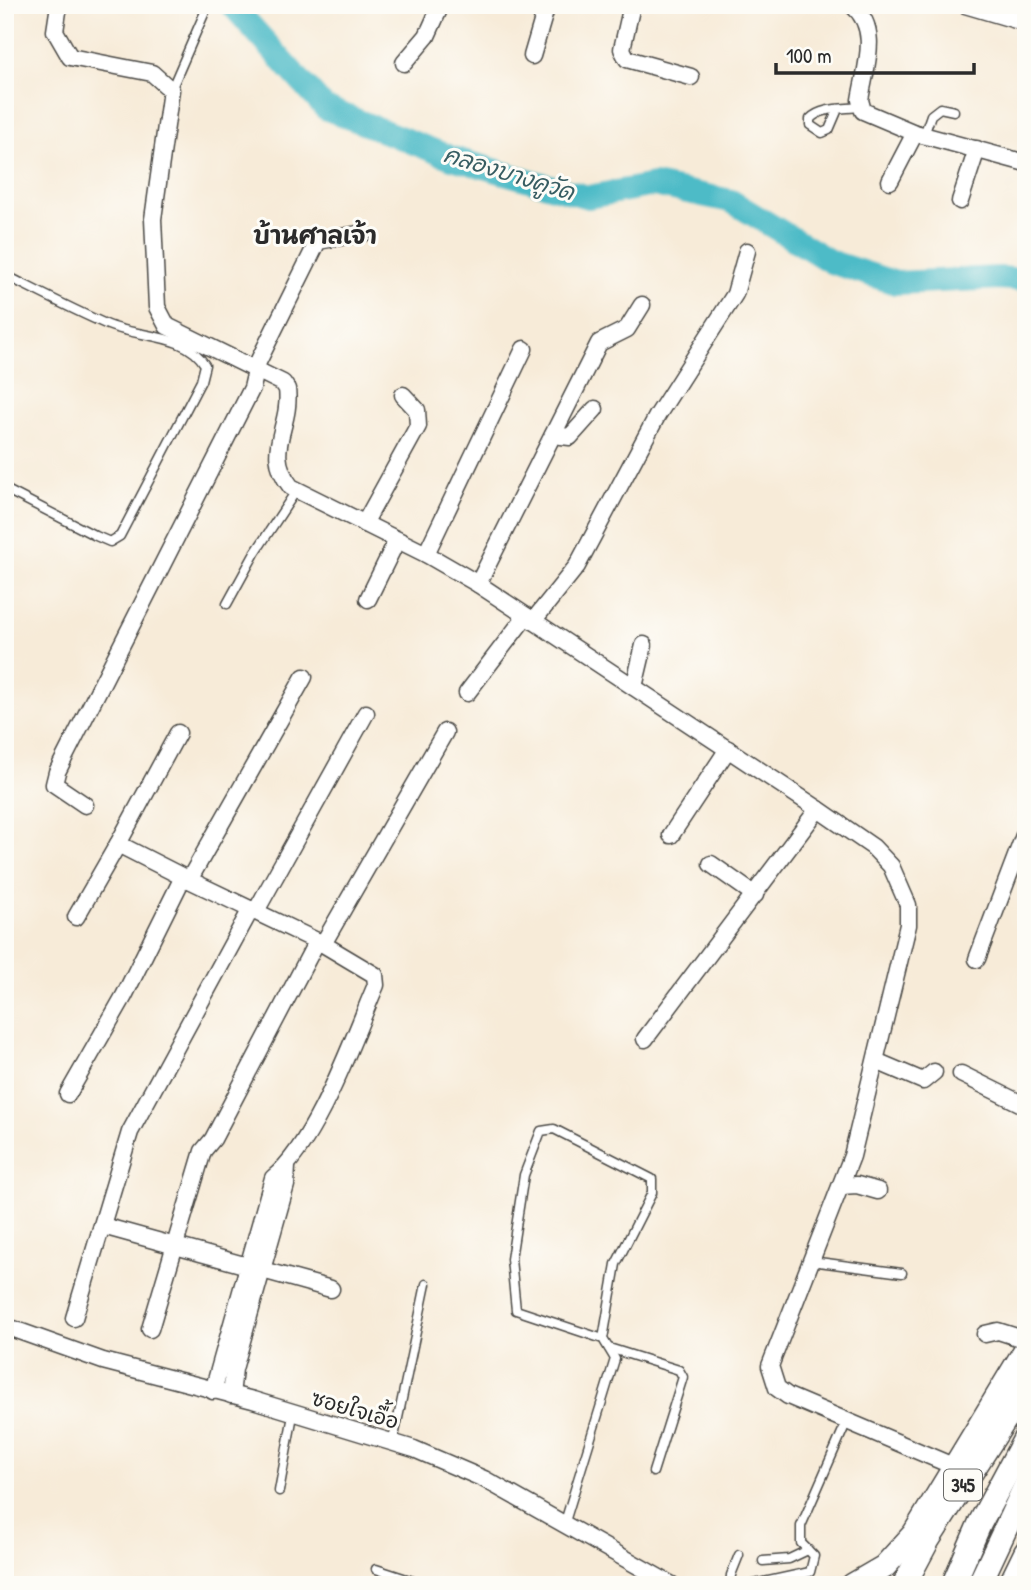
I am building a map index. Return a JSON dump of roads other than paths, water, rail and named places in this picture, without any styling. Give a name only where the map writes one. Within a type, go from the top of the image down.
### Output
[{"type":"main road","points":[[853,1585],[866,1580],[895,1556],[930,1506],[1026,1349]]},
{"type":"main road","points":[[970,1438],[1026,1375]]},
{"type":"main road","name":"345","points":[[904,1585],[924,1548],[1026,1387]]},
{"type":"main road","name":"345","points":[[953,1585],[1009,1465],[1026,1437]]},
{"type":"main road","points":[[979,1585],[1026,1485]]},
{"type":"main road","points":[[914,1585],[924,1548],[930,1506]]},
{"type":"main road","points":[[1010,1585],[1026,1552]]},
{"type":"main road","points":[[1021,1585],[1026,1569]]},
{"type":"street","points":[[59,5],[55,32],[70,57],[152,73],[171,90],[153,219],[157,307],[167,326],[259,370],[287,389],[278,461],[281,474],[296,491],[426,554],[478,584],[818,809],[873,847],[891,866],[908,905],[904,950],[841,1186],[770,1366],[777,1388],[788,1396],[953,1466]]},
{"type":"street","points":[[404,63],[427,36],[441,5]]},
{"type":"street","points":[[532,56],[547,5]]},
{"type":"street","points":[[632,5],[622,48],[627,59],[691,77]]},
{"type":"street","points":[[852,5],[860,12],[870,31],[859,107],[867,115],[919,134],[1026,163]]},
{"type":"street","points":[[965,5],[1026,23]]},
{"type":"street","points":[[890,181],[919,134]]},
{"type":"street","points":[[960,201],[977,149]]},
{"type":"street","points":[[85,805],[61,792],[54,784],[54,779],[259,370],[258,362],[318,240],[364,233]]},
{"type":"street","points":[[467,693],[577,566],[657,416],[735,293],[747,251]]},
{"type":"street","points":[[478,584],[599,343],[627,328],[642,305]]},
{"type":"street","points":[[426,554],[524,349]]},
{"type":"street","points":[[364,524],[418,426],[417,410],[404,395]]},
{"type":"street","points":[[553,435],[570,436],[595,409]]},
{"type":"street","points":[[368,598],[397,540]]},
{"type":"street","points":[[634,687],[644,645]]},
{"type":"street","points":[[68,1094],[186,879],[304,677]]},
{"type":"street","points":[[74,1318],[130,1132],[366,713]]},
{"type":"street","points":[[150,1329],[203,1151],[213,1139],[320,943],[444,732]]},
{"type":"street","points":[[76,917],[178,733]]},
{"type":"street","points":[[671,835],[728,749]]},
{"type":"street","points":[[645,1039],[818,809]]},
{"type":"street","points":[[977,959],[1026,830]]},
{"type":"street","points":[[118,844],[320,943],[369,969],[375,975],[376,985],[316,1119],[287,1166],[286,1185],[213,1391]]},
{"type":"street","points":[[710,864],[755,895]]},
{"type":"street","points":[[876,1061],[922,1081],[933,1072]]},
{"type":"street","points":[[961,1074],[1026,1106]]},
{"type":"street","points":[[841,1186],[857,1185],[878,1191]]},
{"type":"street","points":[[103,1226],[331,1289]]},
{"type":"street","points":[[231,1395],[255,1269]]},
{"type":"street","name":"ซอยใจเอื้อ","points":[[5,1326],[103,1361],[393,1442],[484,1479],[671,1585]]},
{"type":"street","points":[[985,1334],[998,1331],[1026,1340]]},
{"type":"lane","points":[[171,90],[208,5]]},
{"type":"lane","points":[[838,109],[859,107]]},
{"type":"lane","points":[[919,134],[936,110],[940,108],[954,111]]},
{"type":"lane","points":[[5,275],[110,326],[174,341],[200,355],[205,365],[201,381],[120,536],[110,542],[5,489]]},
{"type":"lane","points":[[227,604],[255,553],[296,491]]},
{"type":"lane","points":[[564,1525],[614,1359],[603,1339],[516,1310],[511,1259],[524,1175],[541,1131],[554,1129],[652,1179],[652,1193],[616,1264],[603,1339]]},
{"type":"lane","points":[[811,1261],[902,1273]]},
{"type":"lane","points":[[393,1442],[426,1284]]},
{"type":"lane","points":[[609,1348],[679,1370],[683,1377],[653,1472]]},
{"type":"lane","points":[[279,1491],[293,1415]]},
{"type":"lane","points":[[750,1585],[810,1572],[814,1556],[801,1543],[801,1525],[847,1421]]},
{"type":"lane","points":[[763,1561],[789,1559],[808,1550]]},
{"type":"lane","points":[[730,1585],[739,1555]]},
{"type":"lane","points":[[376,1569],[425,1585]]},
{"type":"waterway","name":"คลองบางคูวัด","points":[[232,5],[325,108],[452,158],[588,197],[654,185],[731,201],[831,262],[896,283],[999,278],[1026,280]]},
{"type":"district","name":"บ้านศาลเจ้า","points":[[315,236]]}]
